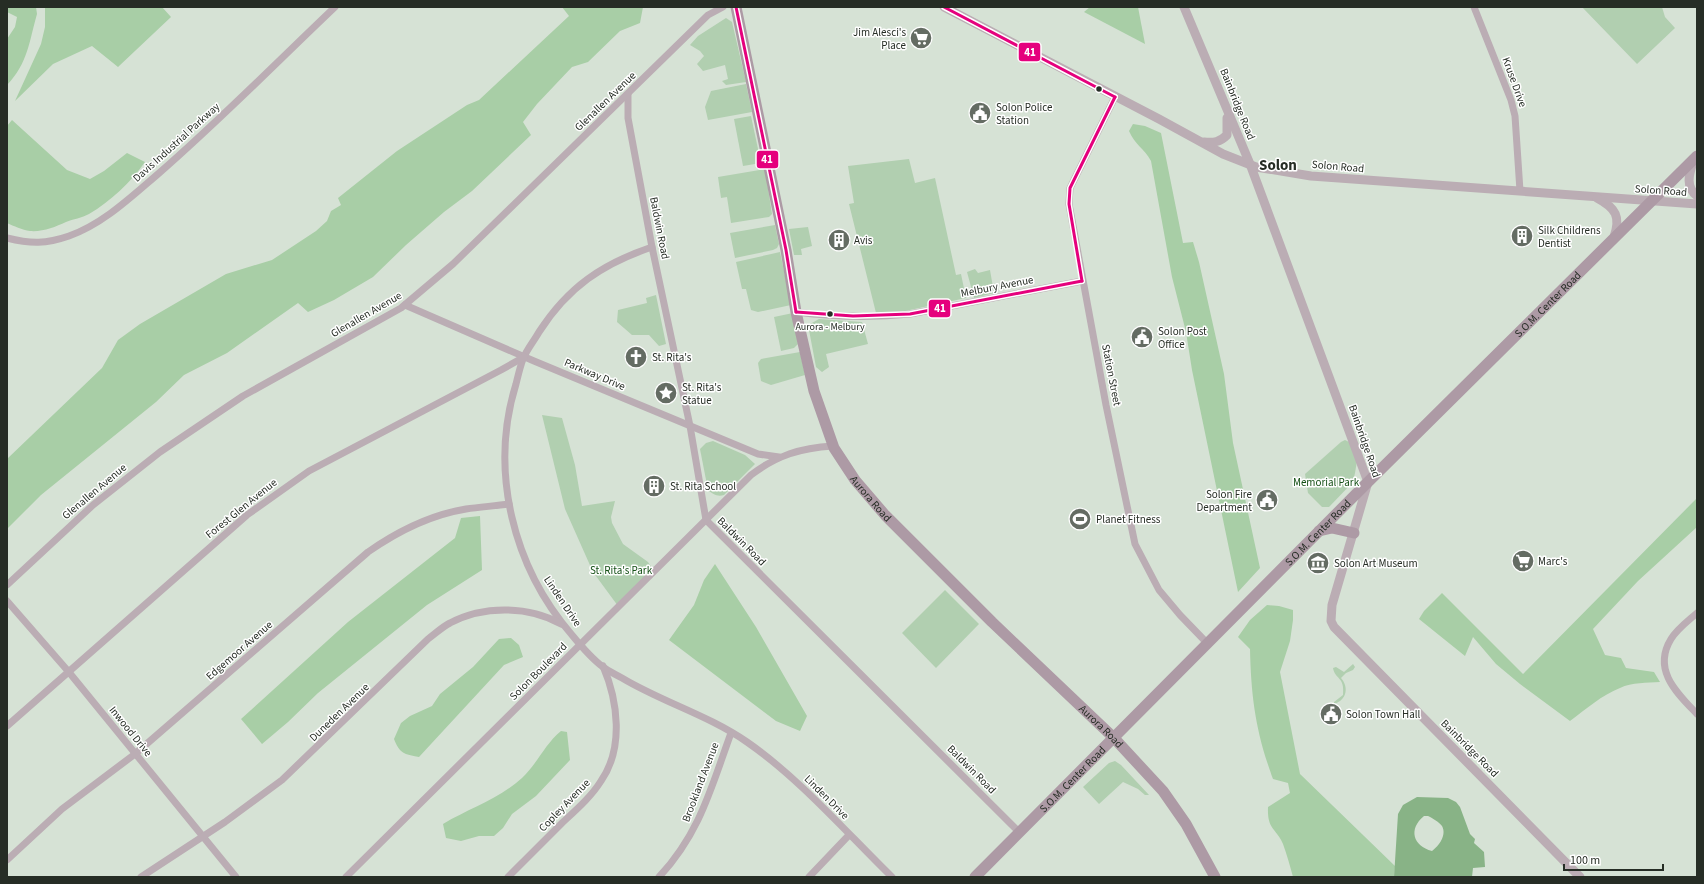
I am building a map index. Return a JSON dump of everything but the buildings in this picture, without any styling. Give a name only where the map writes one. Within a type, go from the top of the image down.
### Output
[{"type":"main road","name":"Aurora Road","points":[[736,7],[786,250],[796,312],[814,391],[833,446],[855,480],[885,515],[992,622],[1114,738],[1166,794],[1202,851],[1215,877]]},
{"type":"main road","name":"S.O.M. Center Road","points":[[975,877],[1368,482],[1696,157]]},
{"type":"main road","points":[[1319,531],[1332,528],[1354,533]]},
{"type":"street","name":"Davis Industrial Parkway","points":[[7,238],[21,242],[46,243],[71,236],[102,220],[192,144],[335,7]]},
{"type":"street","name":"Glenallen Avenue","points":[[7,585],[93,505],[160,452],[243,396],[405,305],[453,264],[708,15],[723,7]]},
{"type":"street","name":"Solon Road","points":[[944,7],[1223,154],[1256,167],[1312,176],[1697,204]]},
{"type":"street","name":"Bainbridge Road","points":[[1184,7],[1250,164],[1368,482],[1332,605],[1331,621],[1334,627],[1580,877]]},
{"type":"street","name":"Kruse Drive","points":[[1474,7],[1511,100],[1515,116],[1520,191]]},
{"type":"street","name":"Baldwin Road","points":[[628,94],[628,118],[652,247],[690,426],[706,520],[1019,832]]},
{"type":"street","name":"Station Street","points":[[1115,97],[1070,188],[1069,204],[1082,281],[1135,544],[1159,590],[1180,616],[1207,644]]},
{"type":"street","points":[[1200,142],[1212,143],[1222,141],[1227,135],[1228,125],[1226,106]]},
{"type":"street","points":[[1696,157],[1688,180],[1692,192],[1697,196]]},
{"type":"street","points":[[1594,197],[1608,204],[1614,211],[1618,219],[1614,237]]},
{"type":"street","name":"Linden Drive","points":[[652,247],[610,264],[583,282],[558,305],[524,356],[512,394],[505,444],[505,466],[509,504],[520,546],[530,570],[546,600],[563,625],[603,666],[633,684],[692,712],[731,733],[757,750],[788,774],[892,877]]},
{"type":"street","name":"Melbury Avenue","points":[[796,312],[830,316],[867,317],[910,314],[1082,281]]},
{"type":"street","name":"Parkway Drive","points":[[405,305],[758,454],[779,457]]},
{"type":"street","name":"Forest Glen Avenue","points":[[7,726],[247,515],[280,490],[309,471],[501,370],[524,356]]},
{"type":"street","name":"Solon Boulevard","points":[[346,877],[751,475],[779,457],[801,451],[833,446]]},
{"type":"street","name":"Edgemoor Avenue","points":[[7,860],[62,809],[135,754],[368,552],[387,539],[425,519],[464,509],[509,504]]},
{"type":"street","name":"Inwood Drive","points":[[7,601],[68,671],[202,838],[236,877]]},
{"type":"street","name":"Duneden Avenue","points":[[141,877],[202,838],[282,780],[428,640],[450,623],[472,614],[500,610],[548,616],[563,625]]},
{"type":"street","points":[[1697,613],[1670,640],[1665,655],[1664,669],[1678,694],[1697,714]]},
{"type":"street","name":"Copley Avenue","points":[[508,877],[588,797],[602,780],[611,758],[616,732],[615,707],[603,666]]},
{"type":"street","name":"Brookland Avenue","points":[[658,877],[683,847],[694,829],[705,806],[731,733]]},
{"type":"street","points":[[809,877],[849,835]]},
{"type":"green space","points":[[1582,7],[1662,7],[1665,17],[1675,28],[1637,64]]},
{"type":"green space","points":[[726,18],[732,22],[746,82],[726,85],[722,81],[728,79],[725,65],[703,71],[697,64],[704,56],[700,51],[690,45],[698,36]]},
{"type":"green space","points":[[746,84],[752,112],[708,120],[705,107],[711,91]]},
{"type":"green space","points":[[751,116],[761,163],[743,166],[734,119]]},
{"type":"green space","points":[[909,159],[915,183],[935,178],[956,275],[961,274],[966,298],[877,317],[849,204],[854,203],[848,166]]},
{"type":"green space","points":[[765,169],[772,214],[769,217],[731,223],[727,197],[721,198],[718,177]]},
{"type":"green space","points":[[775,225],[779,244],[777,248],[735,258],[730,233]]},
{"type":"green space","points":[[808,227],[812,246],[801,249],[802,255],[794,255],[789,229]]},
{"type":"green space","points":[[780,252],[791,305],[758,312],[751,310],[746,289],[742,289],[736,262]]},
{"type":"green space","points":[[975,269],[978,273],[990,270],[994,293],[974,298],[967,272]]},
{"type":"green space","points":[[656,295],[666,344],[659,346],[649,335],[632,335],[617,322],[618,310],[647,303],[646,298]]},
{"type":"green space","points":[[793,313],[798,344],[794,348],[781,351],[774,317]]},
{"type":"green space","points":[[819,319],[862,322],[868,344],[826,354],[829,367],[822,372],[816,367],[809,330],[810,324]]},
{"type":"green space","points":[[800,352],[805,375],[771,385],[761,381],[758,363],[761,359]]},
{"type":"green space","name":"St. Rita's Park","points":[[542,415],[562,418],[575,465],[582,506],[615,501],[611,517],[612,523],[623,544],[648,562],[654,571],[618,606],[593,572],[565,509]]},
{"type":"green space","name":"Memorial Park","points":[[1345,440],[1349,442],[1357,461],[1353,482],[1329,507],[1322,507],[1308,493],[1305,474]]},
{"type":"green space","points":[[713,441],[745,455],[755,464],[722,496],[715,495],[708,490],[700,449],[706,443]]},
{"type":"green space","points":[[945,590],[979,624],[936,668],[902,633]]},
{"type":"green space","points":[[1353,664],[1355,667],[1353,670],[1346,673],[1341,678],[1346,689],[1344,696],[1342,700],[1334,704],[1334,702],[1343,695],[1343,684],[1334,672],[1333,668],[1336,667],[1344,672]]},
{"type":"green space","points":[[1115,761],[1121,765],[1149,795],[1145,795],[1138,789],[1123,782],[1099,804],[1083,787],[1109,763]]},
{"type":"shaded area","points":[[7,7],[36,7],[37,14],[24,60],[14,77],[7,85],[7,39],[15,27],[17,17],[7,12]]},
{"type":"shaded area","points":[[45,7],[162,7],[171,17],[118,67],[92,46],[53,64],[15,101],[41,44],[45,27]]},
{"type":"shaded area","points":[[562,7],[643,7],[640,23],[620,31],[588,62],[572,67],[537,104],[523,122],[531,135],[472,191],[444,212],[406,245],[373,277],[334,300],[308,312],[298,303],[227,353],[184,375],[156,402],[41,495],[7,529],[7,459],[102,368],[118,340],[140,324],[226,274],[272,260],[316,231],[327,221],[331,211],[341,205],[338,198],[397,151],[467,105],[479,100],[569,16]]},
{"type":"shaded area","points":[[1090,7],[1138,7],[1145,44],[1084,12]]},
{"type":"shaded area","points":[[12,120],[67,170],[90,179],[104,171],[127,153],[145,162],[120,191],[89,214],[44,230],[30,231],[21,229],[7,223],[7,126]]},
{"type":"shaded area","points":[[1133,124],[1145,126],[1161,133],[1183,243],[1193,242],[1199,262],[1224,374],[1233,443],[1260,568],[1238,592],[1192,370],[1186,332],[1172,277],[1151,161],[1134,140],[1129,131]]},
{"type":"shaded area","points":[[1697,498],[1697,527],[1638,581],[1593,629],[1605,655],[1621,658],[1626,668],[1654,672],[1660,682],[1635,684],[1613,691],[1600,698],[1570,721],[1496,664],[1473,637],[1465,656],[1419,619],[1424,611],[1442,593],[1523,674]]},
{"type":"shaded area","points":[[480,516],[482,570],[427,605],[318,693],[288,722],[262,744],[241,719],[348,622],[455,538],[461,518]]},
{"type":"shaded area","points":[[715,564],[756,627],[807,716],[800,731],[776,721],[669,640],[694,605],[704,580]]},
{"type":"shaded area","points":[[1267,605],[1279,606],[1293,610],[1290,641],[1280,672],[1300,774],[1395,866],[1394,877],[1293,877],[1283,844],[1270,825],[1268,815],[1268,807],[1290,793],[1288,783],[1273,779],[1267,762],[1262,746],[1253,700],[1250,649],[1238,637],[1250,620]]},
{"type":"shaded area","points":[[511,638],[519,645],[523,657],[504,665],[419,757],[406,754],[398,748],[394,739],[401,723],[410,716],[432,706],[440,694],[473,667],[499,639]]},
{"type":"shaded area","points":[[561,731],[567,732],[570,760],[536,796],[512,814],[503,828],[494,836],[479,836],[461,841],[446,838],[443,824],[494,798],[522,778],[550,742]]},
{"type":"shaded area","points":[[1417,797],[1448,798],[1456,802],[1460,807],[1470,834],[1475,839],[1474,843],[1484,852],[1485,867],[1473,868],[1472,877],[1394,877],[1398,814],[1403,805]],"holes":[[[1424,816],[1428,816],[1442,826],[1444,833],[1442,840],[1432,851],[1420,845],[1414,831],[1419,821]]]},
{"type":"transit line","name":"41","points":[[736,7],[786,250],[796,312]]},
{"type":"transit line","name":"41","points":[[944,7],[1115,97]]},
{"type":"transit line","name":"41","points":[[1082,281],[1069,204],[1070,188],[1115,97]]},
{"type":"transit line","name":"41","points":[[796,312],[853,316],[910,314],[1082,281]]},
{"type":"place","name":"Jim Alesci's Place","points":[[921,38]]},
{"type":"place","name":"Solon Police Station","points":[[980,113]]},
{"type":"place","name":"Silk Childrens Dentist","points":[[1522,236]]},
{"type":"place","name":"Avis","points":[[839,240]]},
{"type":"place","name":"Aurora - Melbury","points":[[830,314]]},
{"type":"place","name":"Solon Post Office","points":[[1142,337]]},
{"type":"place","name":"St. Rita's","points":[[636,357]]},
{"type":"place","name":"St. Rita's Statue","points":[[666,393]]},
{"type":"place","name":"St. Rita School","points":[[654,486]]},
{"type":"place","name":"Solon Fire Department","points":[[1267,500]]},
{"type":"place","name":"Planet Fitness","points":[[1080,519]]},
{"type":"place","name":"Marc's","points":[[1523,561]]},
{"type":"place","name":"Solon Art Museum","points":[[1318,563]]},
{"type":"place","name":"Solon Town Hall","points":[[1331,714]]},
{"type":"district","name":"Solon","points":[[1278,165]]}]
